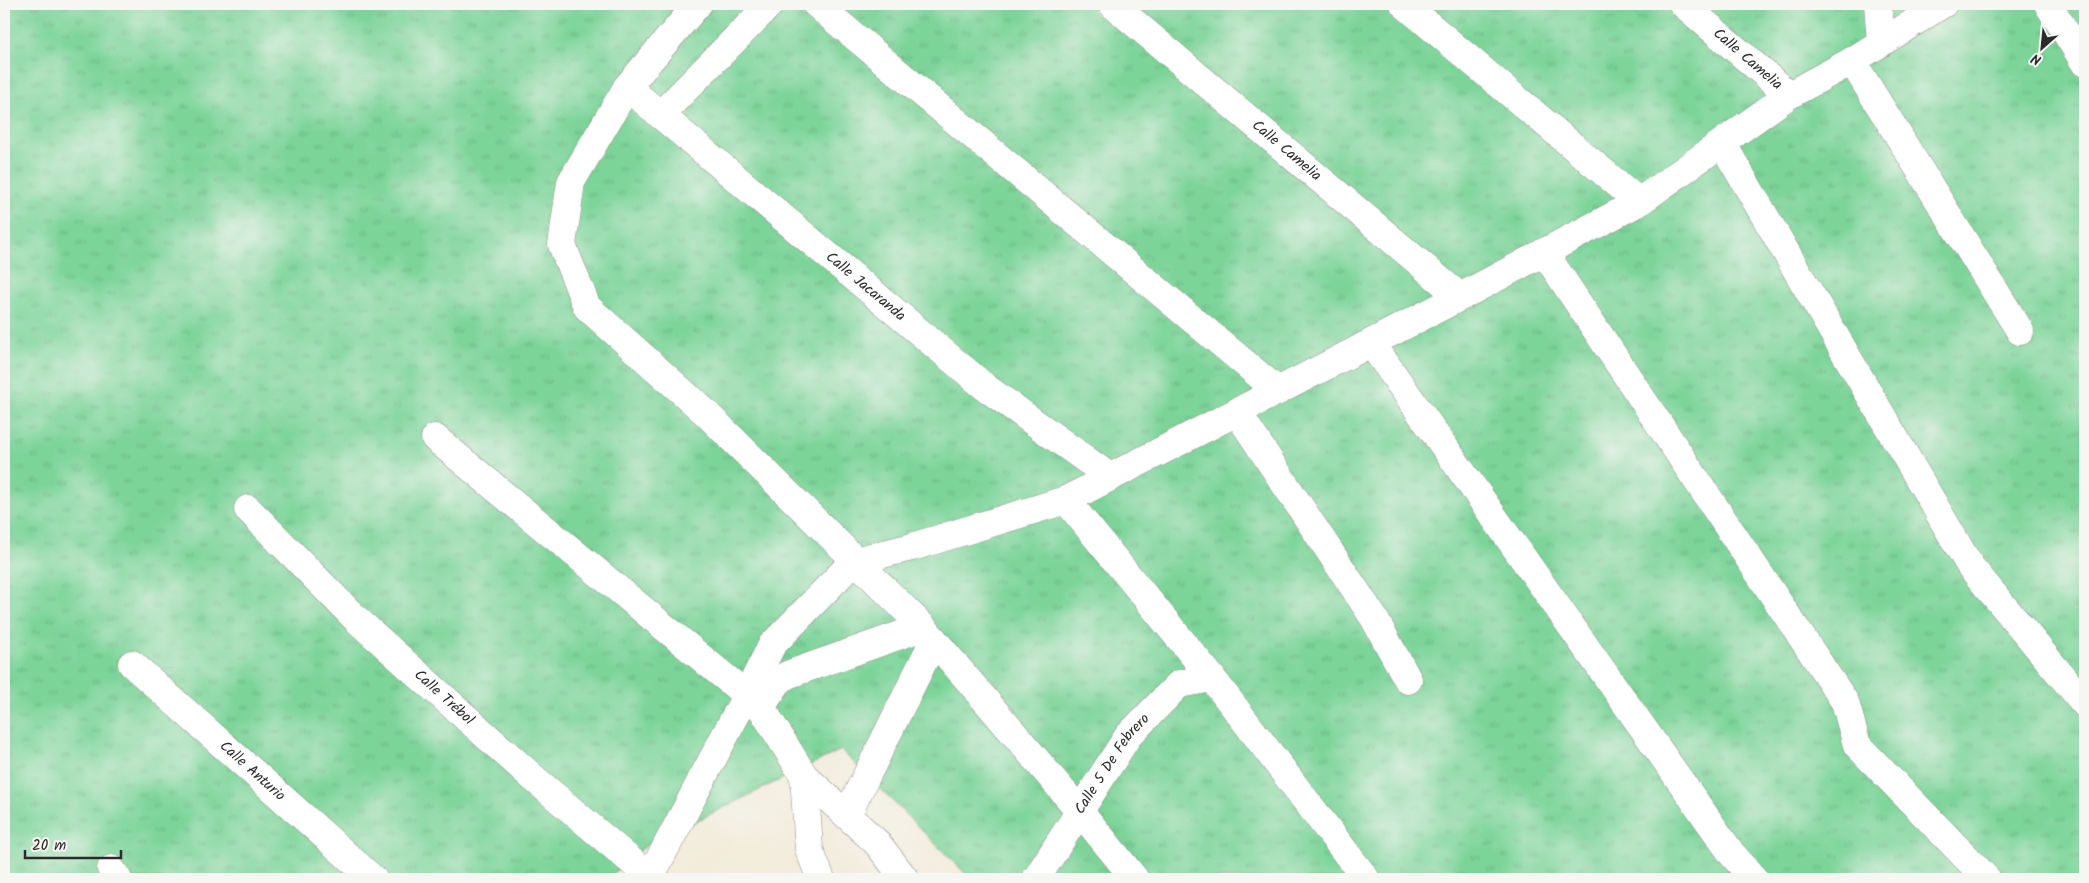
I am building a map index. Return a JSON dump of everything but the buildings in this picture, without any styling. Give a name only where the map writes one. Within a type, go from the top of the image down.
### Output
[{"type":"street","points":[[698,4],[627,87],[571,182],[562,245],[587,307],[705,412],[928,634],[1079,810],[1135,879]]},
{"type":"street","points":[[660,115],[770,4]]},
{"type":"street","points":[[816,4],[1278,391]]},
{"type":"street","name":"Calle Camelia","points":[[1112,4],[1460,297]]},
{"type":"street","points":[[1404,4],[1639,202]]},
{"type":"street","name":"Calle Camelia","points":[[1683,4],[1789,95]]},
{"type":"street","points":[[1878,4],[1881,43]]},
{"type":"street","points":[[649,878],[754,702],[772,645],[854,561],[912,547],[1066,500],[1460,297],[1639,202],[1789,95],[1852,62],[1943,4]]},
{"type":"street","points":[[2048,4],[2085,63]]},
{"type":"street","points":[[1852,62],[2020,331]]},
{"type":"street","name":"Calle Jacaranda","points":[[627,87],[985,387],[1110,477]]},
{"type":"street","points":[[1722,143],[1970,566],[2085,704]]},
{"type":"street","points":[[1544,252],[1845,702],[1857,745],[1987,879]]},
{"type":"street","points":[[1371,342],[1732,854],[1754,879]]},
{"type":"street","points":[[1237,412],[1374,618],[1408,680]]},
{"type":"street","points":[[435,438],[754,702],[804,776],[877,843],[905,879]]},
{"type":"street","points":[[1066,500],[1212,678],[1366,879]]},
{"type":"street","name":"Calle Trébol","points":[[248,509],[355,618],[530,775],[649,878]]},
{"type":"street","points":[[754,702],[787,675],[928,634]]},
{"type":"street","points":[[847,815],[928,634]]},
{"type":"street","name":"Calle Anturio","points":[[132,664],[368,878]]},
{"type":"street","name":"Calle 5 De Febrero","points":[[1036,879],[1128,736],[1179,684],[1212,678]]},
{"type":"street","points":[[804,776],[809,849],[821,879]]},
{"type":"green space","points":[[4,4],[2085,4],[2085,879],[971,879],[841,750],[647,845],[606,879],[4,879]]}]
